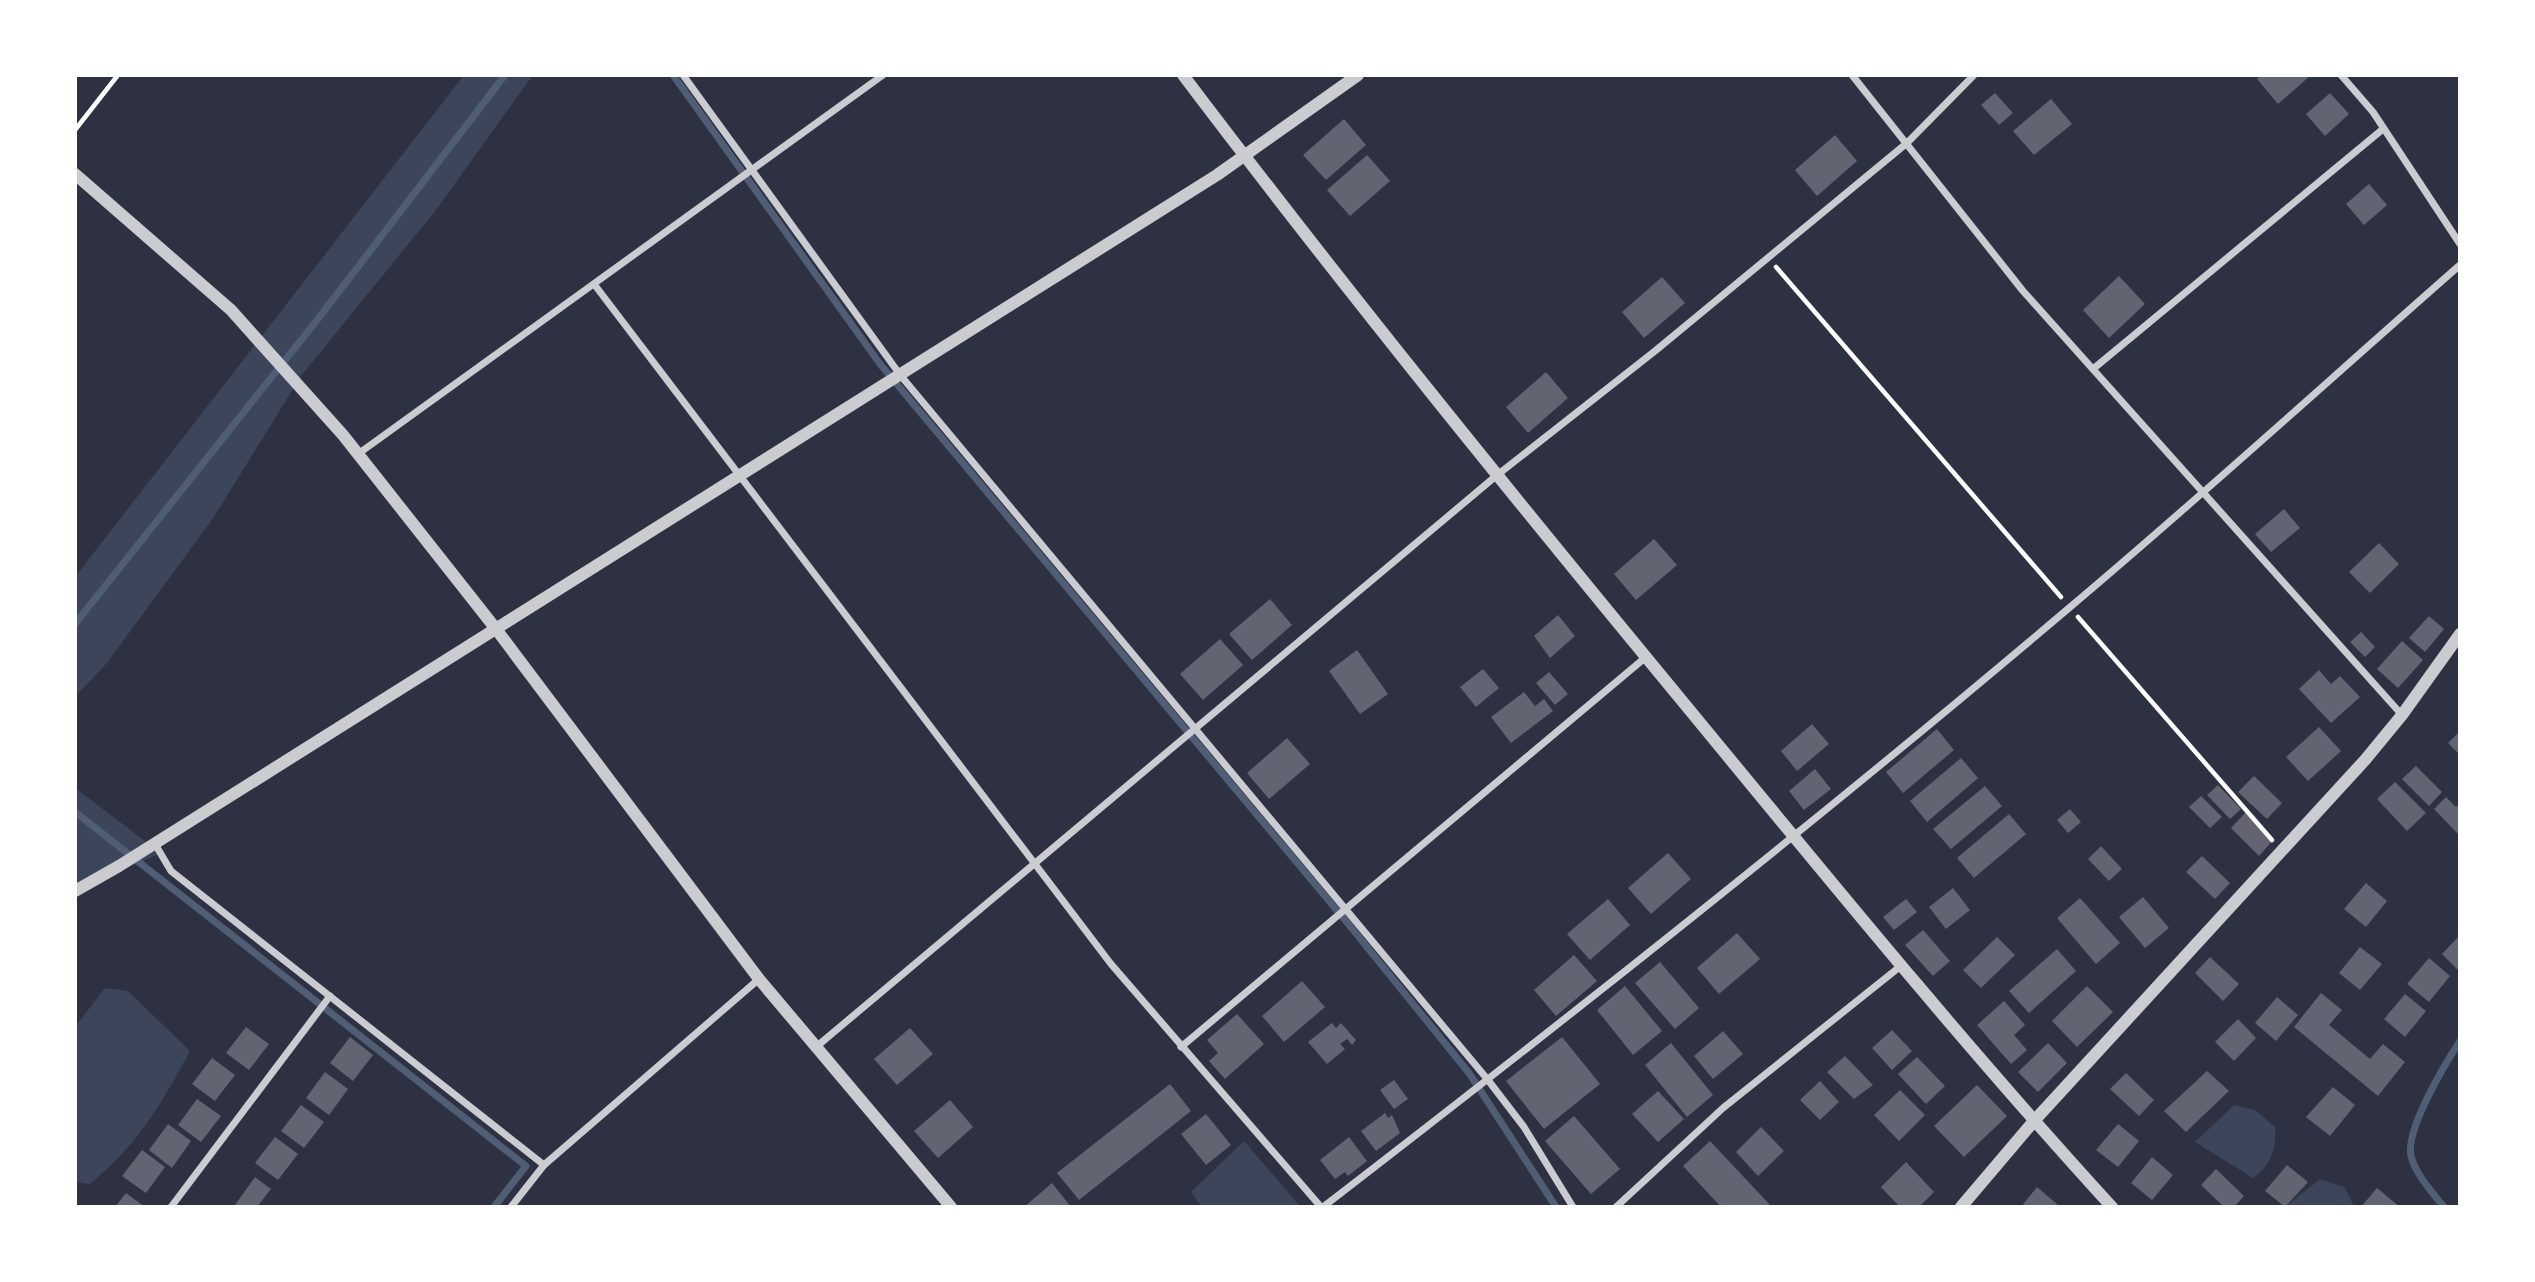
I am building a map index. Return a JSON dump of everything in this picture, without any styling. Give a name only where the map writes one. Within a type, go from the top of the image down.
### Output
[{"type":"street","points":[[683,75],[901,376],[1488,1080],[1524,1128],[1573,1207]]},
{"type":"street","points":[[358,454],[883,75]]},
{"type":"street","points":[[1183,75],[1496,476],[2034,1121],[2112,1207]]},
{"type":"street","points":[[75,891],[155,844],[901,376],[1245,157],[1358,75]]},
{"type":"street","points":[[1852,75],[1973,231],[2402,715]]},
{"type":"street","points":[[816,1047],[1496,476],[1908,144],[1974,75]]},
{"type":"street","points":[[2341,75],[2384,129],[2460,244]]},
{"type":"street","points":[[2093,369],[2384,129]]},
{"type":"street","points":[[75,174],[232,310],[358,454],[496,629],[759,979],[951,1207]]},
{"type":"street","points":[[594,284],[1111,964],[1322,1207],[1488,1080],[1794,836],[2070,607],[2460,265]]},
{"type":"street","points":[[1961,1207],[2034,1121],[2282,851],[2402,715],[2460,634]]},
{"type":"street","points":[[1181,1047],[1646,657]]},
{"type":"street","points":[[155,844],[171,871],[544,1165]]},
{"type":"street","points":[[1616,1207],[1723,1108],[1903,964]]},
{"type":"street","points":[[511,1207],[544,1165],[759,979]]},
{"type":"street","points":[[171,1207],[330,996]]},
{"type":"path","points":[[75,130],[118,75]]},
{"type":"path","points":[[1769,258],[2282,851]]},
{"type":"shaded area","points":[[464,75],[533,75],[436,210],[301,376],[214,517],[107,663],[75,697],[75,577]]},
{"type":"shaded area","points":[[75,788],[161,853],[79,889],[75,885]]},
{"type":"shaded area","points":[[105,988],[128,991],[190,1051],[147,1123],[122,1154],[90,1184],[75,1182],[75,1027]]},
{"type":"shaded area","points":[[2234,1105],[2255,1110],[2275,1127],[2272,1156],[2253,1178],[2195,1142]]},
{"type":"shaded area","points":[[1244,1141],[1301,1207],[1202,1207],[1191,1192]]},
{"type":"shaded area","points":[[2320,1179],[2344,1187],[2354,1206],[2285,1207]]},
{"type":"building","points":[[2261,75],[2311,75],[2278,104],[2257,79]]},
{"type":"building","points":[[1995,93],[2013,113],[1999,125],[1981,105]]},
{"type":"building","points":[[2330,93],[2349,114],[2325,136],[2306,114]]},
{"type":"building","points":[[2051,99],[2072,124],[2034,155],[2013,131]]},
{"type":"building","points":[[1344,119],[1366,145],[1326,180],[1303,155]]},
{"type":"building","points":[[1835,135],[1857,161],[1817,196],[1795,170]]},
{"type":"building","points":[[1367,155],[1390,181],[1350,216],[1327,190]]},
{"type":"building","points":[[2369,184],[2387,205],[2364,225],[2346,204]]},
{"type":"building","points":[[2119,276],[2145,304],[2109,338],[2083,310]]},
{"type":"building","points":[[1662,277],[1685,303],[1644,338],[1622,312]]},
{"type":"building","points":[[1546,372],[1568,398],[1528,433],[1506,407]]},
{"type":"building","points":[[2284,509],[2300,528],[2271,552],[2255,534]]},
{"type":"building","points":[[1654,539],[1677,565],[1636,600],[1614,574]]},
{"type":"building","points":[[2379,543],[2399,564],[2370,593],[2349,572]]},
{"type":"building","points":[[1270,599],[1292,625],[1252,660],[1229,634]]},
{"type":"building","points":[[1558,615],[1575,636],[1550,658],[1534,636]]},
{"type":"building","points":[[2429,616],[2444,629],[2425,652],[2409,638]]},
{"type":"building","points":[[2361,632],[2375,647],[2365,657],[2350,642]]},
{"type":"building","points":[[1220,639],[1243,665],[1203,700],[1180,674]]},
{"type":"building","points":[[2402,641],[2423,660],[2398,688],[2377,669]]},
{"type":"building","points":[[1357,650],[1388,694],[1360,714],[1329,671]]},
{"type":"building","points":[[1483,669],[1499,688],[1476,707],[1460,687]]},
{"type":"building","points":[[2319,670],[2331,684],[2340,676],[2360,697],[2331,723],[2299,689]]},
{"type":"building","points":[[1549,672],[1568,694],[1555,705],[1536,683]]},
{"type":"building","points":[[1524,692],[1535,706],[1544,699],[1553,711],[1511,743],[1491,717]]},
{"type":"building","points":[[1812,724],[1829,744],[1797,771],[1781,751]]},
{"type":"building","points":[[2319,727],[2341,751],[2308,781],[2286,757]]},
{"type":"building","points":[[1937,729],[1954,750],[1903,793],[1886,772]]},
{"type":"building","points":[[2460,731],[2460,755],[2448,743]]},
{"type":"building","points":[[1287,738],[1310,764],[1269,799],[1247,773]]},
{"type":"building","points":[[1961,758],[1978,778],[1927,822],[1910,801]]},
{"type":"building","points":[[2416,766],[2442,792],[2429,806],[2402,779]]},
{"type":"building","points":[[1815,769],[1831,789],[1804,810],[1789,791]]},
{"type":"building","points":[[2254,776],[2282,803],[2267,819],[2238,792]]},
{"type":"building","points":[[2395,782],[2426,813],[2407,831],[2377,799]]},
{"type":"building","points":[[2218,785],[2241,809],[2230,819],[2207,795]]},
{"type":"building","points":[[1985,786],[2002,806],[1951,849],[1933,829]]},
{"type":"building","points":[[2201,796],[2222,817],[2210,828],[2189,807]]},
{"type":"building","points":[[2446,797],[2456,807],[2460,803],[2460,836],[2434,809]]},
{"type":"building","points":[[2070,809],[2081,822],[2068,833],[2057,820]]},
{"type":"building","points":[[2246,812],[2274,839],[2259,856],[2231,828]]},
{"type":"building","points":[[2009,814],[2026,834],[1974,878],[1957,858]]},
{"type":"building","points":[[2101,846],[2122,869],[2109,881],[2088,859]]},
{"type":"building","points":[[1668,853],[1691,879],[1651,914],[1628,888]]},
{"type":"building","points":[[2202,856],[2230,883],[2215,899],[2186,872]]},
{"type":"building","points":[[2366,883],[2387,901],[2366,927],[2344,909]]},
{"type":"building","points":[[1953,888],[1970,910],[1946,929],[1929,907]]},
{"type":"building","points":[[2143,897],[2169,928],[2145,948],[2119,917]]},
{"type":"building","points":[[2080,898],[2120,943],[2096,964],[2057,918]]},
{"type":"building","points":[[1608,899],[1630,925],[1590,960],[1567,934]]},
{"type":"building","points":[[1906,899],[1917,912],[1894,930],[1883,917]]},
{"type":"building","points":[[1923,930],[1950,961],[1933,976],[1905,945]]},
{"type":"building","points":[[1737,933],[1760,959],[1719,994],[1697,968]]},
{"type":"building","points":[[2460,935],[2460,972],[2442,954]]},
{"type":"building","points":[[1997,937],[2015,955],[1981,988],[1963,970]]},
{"type":"building","points":[[2360,947],[2382,964],[2360,990],[2339,973]]},
{"type":"building","points":[[2057,949],[2076,971],[2029,1013],[2009,991]]},
{"type":"building","points":[[1574,955],[1597,981],[1556,1016],[1534,990]]},
{"type":"building","points":[[2210,957],[2239,984],[2223,1001],[2195,973]]},
{"type":"building","points":[[2429,958],[2450,976],[2429,1002],[2407,984]]},
{"type":"building","points":[[1660,962],[1699,1008],[1675,1029],[1635,983]]},
{"type":"building","points":[[1302,981],[1325,1007],[1284,1042],[1262,1016]]},
{"type":"building","points":[[1625,986],[1662,1031],[1633,1055],[1597,1010]]},
{"type":"building","points":[[2087,986],[2113,1012],[2077,1047],[2052,1021]]},
{"type":"building","points":[[2321,993],[2342,1010],[2329,1025],[2370,1059],[2383,1044],[2405,1062],[2378,1096],[2294,1027]]},
{"type":"building","points":[[2405,994],[2426,1011],[2405,1037],[2384,1019]]},
{"type":"building","points":[[2277,997],[2298,1015],[2276,1041],[2255,1023]]},
{"type":"building","points":[[2004,1001],[2025,1025],[2014,1035],[2027,1050],[2011,1064],[1977,1025]]},
{"type":"building","points":[[1237,1014],[1264,1044],[1225,1079],[1209,1061],[1218,1053],[1207,1040]]},
{"type":"building","points":[[2238,1019],[2256,1038],[2234,1061],[2215,1042]]},
{"type":"building","points":[[1332,1023],[1336,1028],[1341,1023],[1356,1040],[1352,1045],[1347,1039],[1340,1044],[1345,1049],[1327,1064],[1308,1042]]},
{"type":"building","points":[[246,1027],[269,1044],[249,1070],[226,1053]]},
{"type":"building","points":[[910,1028],[933,1054],[897,1085],[874,1059]]},
{"type":"building","points":[[1892,1030],[1912,1051],[1892,1070],[1872,1048]]},
{"type":"building","points":[[1723,1031],[1743,1054],[1713,1079],[1694,1056]]},
{"type":"building","points":[[350,1037],[373,1055],[353,1081],[330,1063]]},
{"type":"building","points":[[1562,1037],[1600,1084],[1544,1129],[1506,1081]]},
{"type":"building","points":[[1671,1043],[1713,1095],[1687,1117],[1645,1065]]},
{"type":"building","points":[[2048,1043],[2067,1063],[2038,1092],[2018,1072]]},
{"type":"building","points":[[1845,1056],[1873,1085],[1854,1099],[1827,1072]]},
{"type":"building","points":[[1917,1057],[1945,1086],[1926,1104],[1898,1074]]},
{"type":"building","points":[[212,1058],[235,1075],[215,1101],[192,1084]]},
{"type":"building","points":[[2207,1071],[2229,1091],[2186,1132],[2164,1111]]},
{"type":"building","points":[[325,1072],[348,1089],[329,1115],[306,1098]]},
{"type":"building","points":[[2126,1073],[2154,1100],[2139,1116],[2110,1089]]},
{"type":"building","points":[[1394,1080],[1408,1099],[1394,1109],[1380,1090]]},
{"type":"building","points":[[1820,1081],[1839,1102],[1820,1120],[1800,1100]]},
{"type":"building","points":[[1170,1084],[1191,1111],[1079,1200],[1057,1173]]},
{"type":"building","points":[[1977,1085],[2007,1116],[1964,1157],[1934,1126]]},
{"type":"building","points":[[2333,1087],[2355,1105],[2330,1136],[2306,1117]]},
{"type":"building","points":[[1900,1090],[1925,1115],[1899,1141],[1874,1115]]},
{"type":"building","points":[[1658,1091],[1684,1119],[1658,1142],[1632,1114]]},
{"type":"building","points":[[197,1099],[221,1116],[201,1142],[178,1125]]},
{"type":"building","points":[[950,1100],[973,1127],[938,1158],[914,1131]]},
{"type":"building","points":[[301,1105],[324,1122],[304,1148],[281,1131]]},
{"type":"building","points":[[1385,1113],[1388,1118],[1392,1115],[1400,1133],[1376,1151],[1361,1131]]},
{"type":"building","points":[[1206,1114],[1231,1145],[1206,1165],[1181,1134]]},
{"type":"building","points":[[1574,1116],[1620,1169],[1591,1194],[1545,1141]]},
{"type":"building","points":[[168,1124],[191,1141],[172,1168],[149,1150]]},
{"type":"building","points":[[2118,1124],[2139,1141],[2118,1167],[2096,1150]]},
{"type":"building","points":[[1761,1127],[1784,1151],[1758,1176],[1736,1152]]},
{"type":"building","points":[[275,1137],[298,1154],[278,1180],[255,1163]]},
{"type":"building","points":[[1349,1137],[1367,1161],[1348,1176],[1345,1172],[1335,1179],[1320,1160]]},
{"type":"building","points":[[1710,1141],[1772,1207],[1721,1207],[1683,1166]]},
{"type":"building","points":[[142,1150],[165,1167],[146,1193],[122,1176]]},
{"type":"building","points":[[2152,1157],[2173,1175],[2152,1200],[2131,1183]]},
{"type":"building","points":[[1906,1162],[1934,1192],[1919,1207],[1900,1207],[1881,1187]]},
{"type":"building","points":[[2287,1165],[2308,1182],[2285,1207],[2265,1191]]},
{"type":"building","points":[[2216,1169],[2244,1196],[2234,1207],[2224,1207],[2201,1185]]},
{"type":"building","points":[[255,1177],[271,1189],[257,1207],[235,1205]]},
{"type":"building","points":[[1052,1183],[1071,1207],[1024,1207]]},
{"type":"building","points":[[2037,1187],[2058,1205],[2057,1207],[2021,1207]]},
{"type":"building","points":[[2377,1188],[2400,1207],[2361,1207]]},
{"type":"building","points":[[126,1193],[145,1207],[115,1207]]},
{"type":"waterway","points":[[75,624],[321,315],[505,75]]},
{"type":"waterway","points":[[673,75],[880,364],[1350,926],[1469,1073],[1556,1207]]},
{"type":"waterway","points":[[75,812],[526,1166],[494,1207]]},
{"type":"waterway","points":[[2444,1207],[2417,1170],[2411,1156],[2411,1145],[2414,1130],[2428,1097],[2460,1041]]}]
